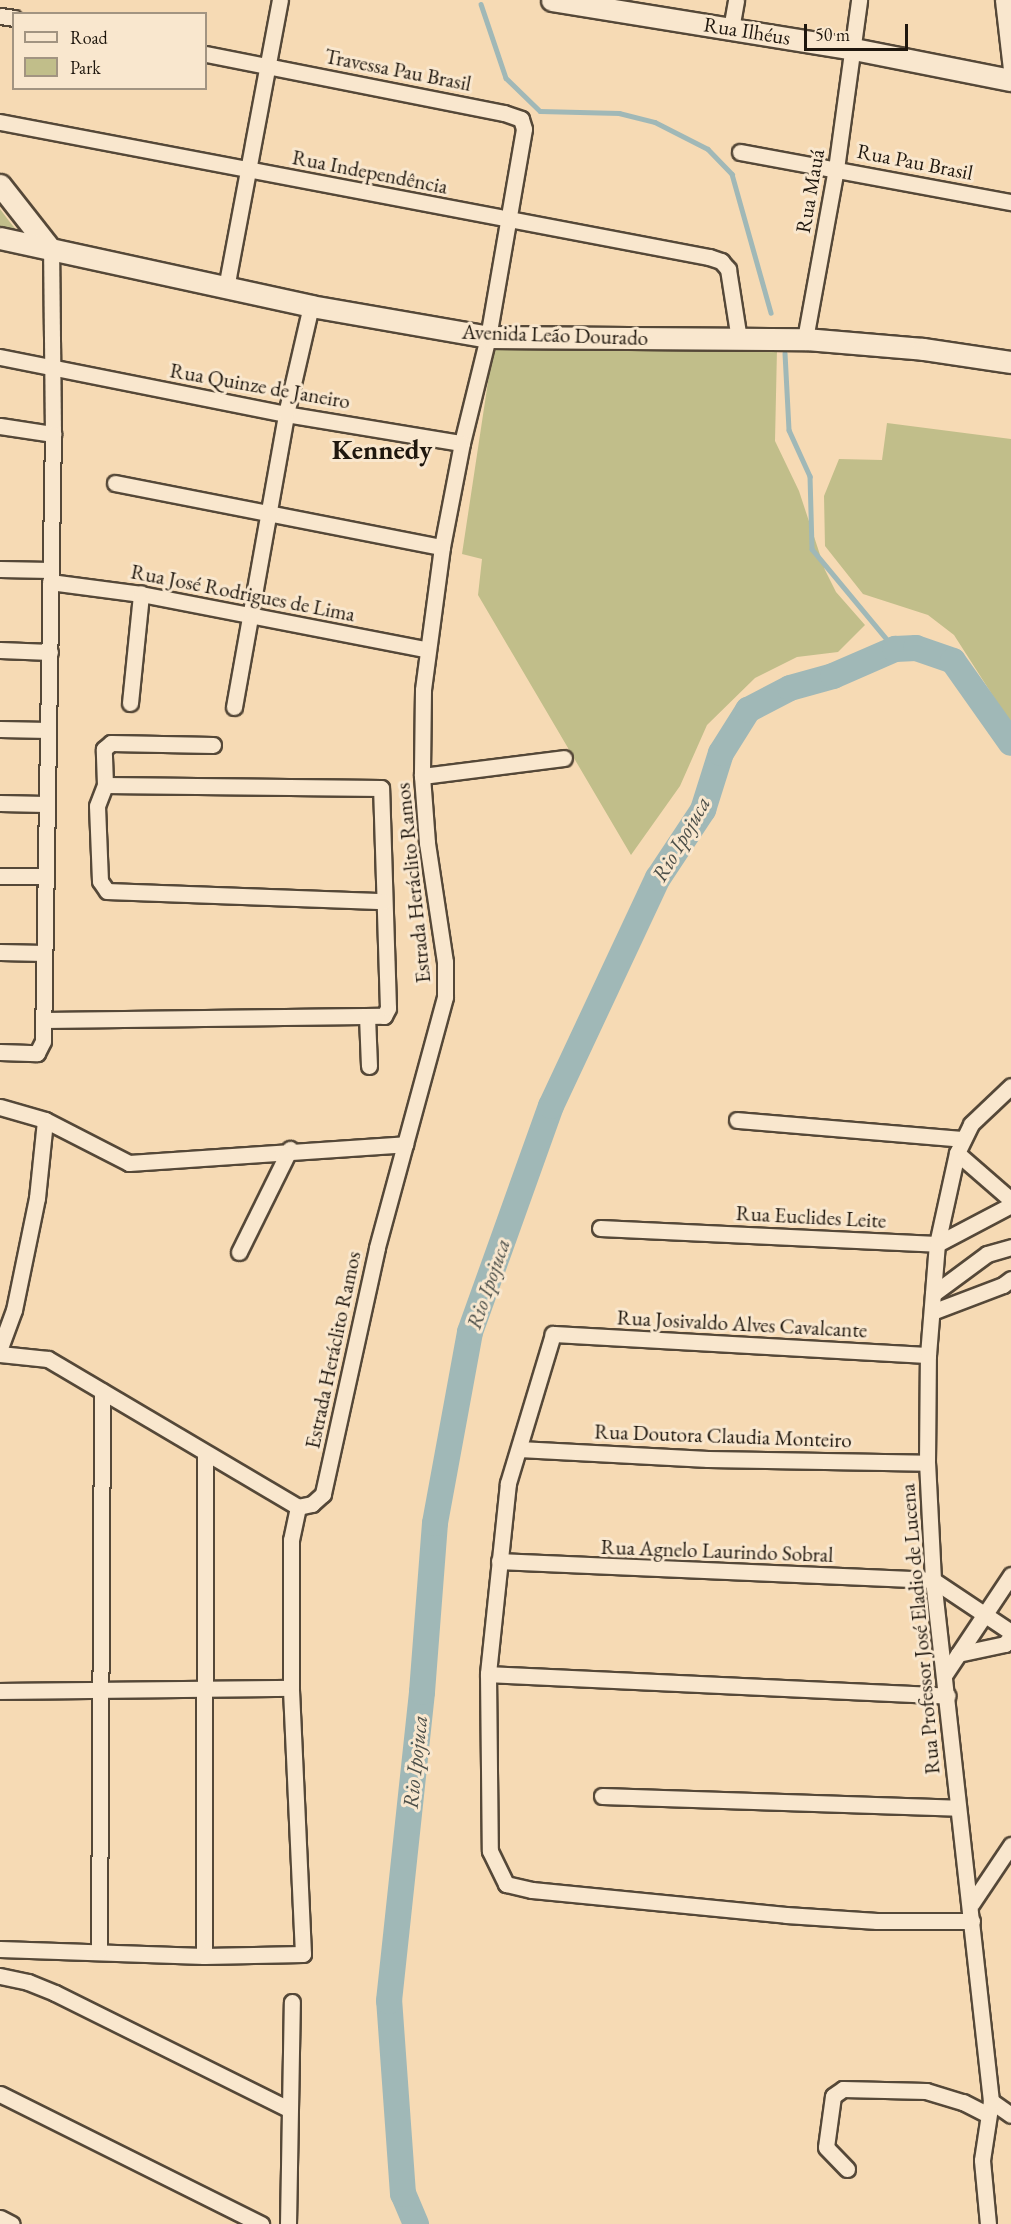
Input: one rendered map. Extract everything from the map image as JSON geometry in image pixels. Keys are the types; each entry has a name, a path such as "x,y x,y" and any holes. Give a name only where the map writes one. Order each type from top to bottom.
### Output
{"main road":[{"name":"Rua Ilhéus","path":"552,0 622,5 731,29 854,49 1011,80"},
{"path":"0,185 51,250"},
{"name":"Avenida Leão Dourado","path":"0,238 311,306 488,337 805,339 923,349 1011,362"}],"street":[{"path":"226,288 246,168 280,0"},
{"path":"731,29 736,0"},
{"name":"Rua Mauá","path":"805,339 836,169 859,0"},
{"path":"1003,0 1011,69"},
{"path":"207,54 266,65"},
{"name":"Travessa Pau Brasil","path":"266,65 504,112 520,119"},
{"name":"Estrada Heráclito Ramos","path":"298,1507 312,1504 323,1494 377,1248 446,997 446,979 427,843 422,776 428,650 442,547 462,443 488,337 506,220 524,129 520,119"},
{"name":"Rua Independência","path":"0,122 709,257 722,261 728,269 739,339"},
{"name":"Rua Pau Brasil","path":"740,152 1011,202"},
{"path":"0,1052 22,1054 42,1050 44,1020 45,804 53,434 51,250"},
{"path":"234,706 286,414 311,306"},
{"name":"Rua Quinze de Janeiro","path":"0,357 286,414 462,443"},
{"path":"0,426 53,434"},
{"path":"115,483 442,547"},
{"name":"Rua José Rodrigues de Lima","path":"0,569 50,576 428,650"},
{"path":"130,703 141,594"},
{"path":"0,650 50,652"},
{"path":"0,729 48,730"},
{"path":"213,745 111,742 104,748 105,785 97,806 100,881 107,891 384,901"},
{"path":"422,776 564,758"},
{"path":"44,1020 384,1016 388,1008 383,796 377,787 105,785"},
{"path":"0,803 45,804"},
{"path":"0,876 45,876"},
{"path":"0,952 44,952"},
{"path":"367,1016 369,1066"},
{"name":"Rua Professor José Eladio de Lucena","path":"988,2224 982,2160 990,2108 972,1903 958,1808 933,1580 927,1463 928,1355 937,1244 960,1146 986,1107 1011,1086"},
{"path":"0,1107 45,1120 129,1163 290,1149 405,1144"},
{"path":"0,1348 14,1310 38,1198 45,1120"},
{"path":"737,1120 960,1146 1011,1200"},
{"path":"240,1252 290,1149"},
{"path":"937,1244 1011,1205"},
{"name":"Rua Euclides Leite","path":"600,1227 937,1244"},
{"path":"933,1294 987,1254 1011,1247"},
{"path":"932,1312 1003,1285 1011,1279"},
{"name":"Rua Josivaldo Alves Cavalcante","path":"519,1449 553,1334 928,1355"},
{"path":"0,1354 48,1359 298,1507 291,1540 291,1688 303,1954 204,1956 0,1949"},
{"path":"99,1952 102,1391"},
{"path":"519,1449 508,1483 488,1674 490,1851 506,1884 555,1893 786,1915 877,1921 972,1921"},
{"name":"Rua Doutora Claudia Monteiro","path":"519,1449 708,1459 927,1463"},
{"path":"204,1956 205,1454"},
{"name":"Rua Agnelo Laurindo Sobral","path":"499,1561 933,1580"},
{"path":"945,1674 1011,1575"},
{"path":"933,1580 986,1612 1011,1634 1005,1644 958,1654"},
{"path":"488,1674 947,1696"},
{"path":"0,1691 101,1692 291,1688"},
{"path":"603,1796 958,1808"},
{"path":"972,1903 1011,1845"},
{"path":"0,1976 28,1982 55,1994 287,2108"},
{"path":"288,2224 287,2108 292,2002"},
{"path":"847,2169 826,2147 834,2096 843,2089 926,2091 1011,2115"},
{"path":"0,2094 261,2224"},
{"path":"0,2218 12,2224"}],"green space":[{"path":"0,209 9,221 21,236 0,230"},
{"path":"494,342 777,349 775,441 799,491 825,570 836,592 865,625 838,652 797,657 755,678 707,725 680,786 631,855 478,595 482,559 462,554"},
{"path":"887,423 1011,439 1011,724 954,635 928,615 863,594 825,546 824,496 839,459 882,460"}],"waterway":[{"path":"481,4 506,78 540,111 619,113 655,122 708,149 732,174 771,313"},
{"path":"785,353 789,430 810,476 812,549 895,649"},
{"name":"Rio Ipojuca","path":"416,2224 403,2194 389,2001 422,1692 435,1523 470,1332 551,1106 658,878 703,810 721,753 748,710 790,688 833,676 895,649 916,648 953,661 1011,743"}],"district":[{"name":"Kennedy","path":"382,450"}]}
